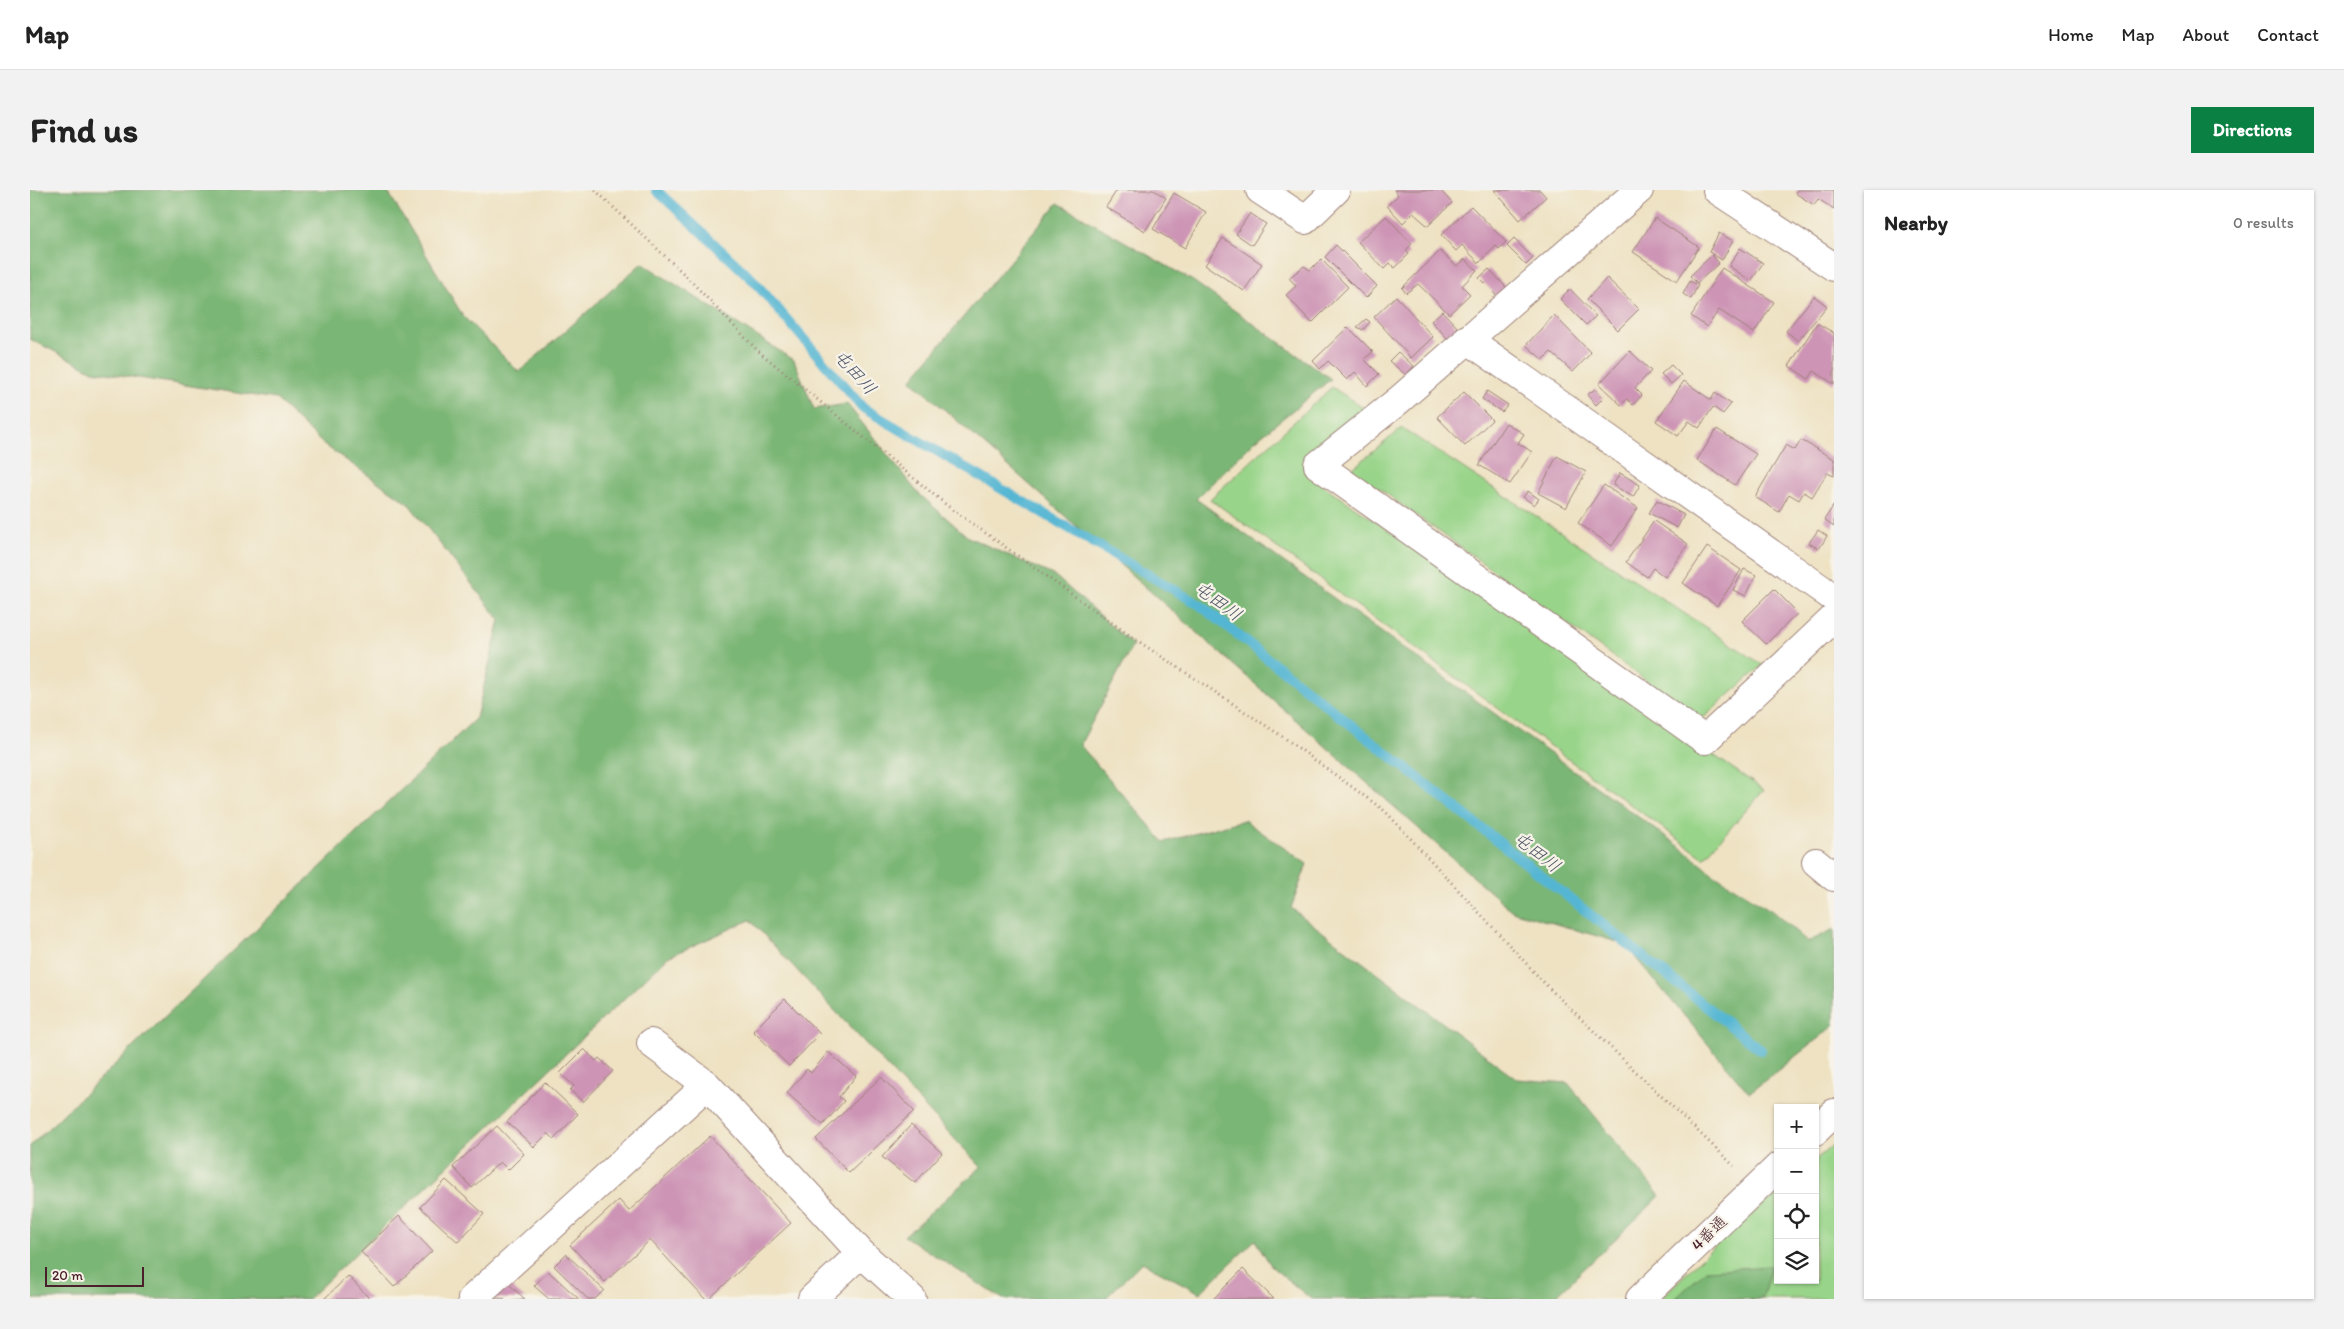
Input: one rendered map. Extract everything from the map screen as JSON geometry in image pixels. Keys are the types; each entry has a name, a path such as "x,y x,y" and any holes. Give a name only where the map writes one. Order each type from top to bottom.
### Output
{"street":[{"path":"1260,190 1305,220 1336,190"},
{"path":"1639,190 1467,338 1399,400 1318,465 1705,740 1790,662 1834,618"},
{"path":"1717,190 1834,267"},
{"path":"1467,338 1834,598"},
{"path":"651,1043 707,1084 861,1253 912,1299"},
{"path":"472,1299 707,1084"},
{"path":"1819,1127 1834,1113"},
{"name":"4番通","path":"1640,1299 1774,1170"},
{"path":"812,1299 861,1253"}],"path":[{"path":"595,190 684,274 758,351 949,507 1129,634 1286,739 1385,812 1549,988 1756,1187"}],"green space":[{"path":"30,190 384,190 390,195 463,316 519,372 642,263 794,360 814,409 847,404 918,493 968,537 1055,576 1133,645 1080,745 1164,842 1244,820 1307,864 1291,908 1517,1079 1568,1083 1660,1196 1553,1299 1311,1299 1272,1267 1255,1240 1200,1293 1142,1262 1105,1299 1003,1299 904,1236 981,1167 750,920 668,957 308,1299 30,1299 30,1146 476,718 500,620 408,503 323,444 276,399 93,371 30,339"},
{"path":"1058,203 1193,281 1331,379 1256,440 1196,499 1683,849 1712,873 1772,911 1808,942 1834,929 1834,1026 1749,1093 1624,944 1512,911 911,380"},
{"path":"1332,387 1368,411 1304,472 1764,790 1704,858 1210,499"},
{"path":"1402,428 1763,665 1701,720 1352,469"},
{"path":"1834,1144 1834,1299 1660,1299 1709,1251 1774,1195 1774,1284 1819,1284 1819,1157"},
{"path":"1771,1266 1762,1299 1675,1299 1706,1270"}],"building":[{"path":"1117,190 1154,190 1166,198 1145,231 1106,207"},
{"path":"1394,190 1440,190 1452,203 1428,226 1413,213 1403,223 1387,206 1398,195"},
{"path":"1494,190 1540,190 1546,197 1520,220"},
{"path":"1797,190 1834,190 1834,209 1818,199 1814,205 1795,193"},
{"path":"1174,193 1206,212 1185,248 1153,229"},
{"path":"1471,206 1506,242 1499,249 1496,246 1479,263 1462,245 1456,251 1441,235"},
{"path":"1250,213 1266,224 1252,245 1236,234"},
{"path":"1386,216 1412,244 1406,250 1409,254 1395,268 1390,263 1384,269 1358,242"},
{"path":"1655,218 1699,247 1677,281 1633,252"},
{"path":"1719,233 1733,241 1722,260 1709,252"},
{"path":"1223,238 1262,264 1244,291 1205,265"},
{"path":"1514,239 1533,258 1526,265 1507,246"},
{"path":"1336,245 1377,286 1366,298 1325,257"},
{"path":"1740,248 1763,263 1751,281 1729,266"},
{"path":"1440,251 1457,266 1465,259 1477,270 1462,286 1470,294 1449,314 1418,284 1406,293 1402,288"},
{"path":"1712,255 1719,263 1697,283 1690,276"},
{"path":"1321,259 1348,287 1312,323 1286,295 1296,286 1289,278 1304,266 1310,270"},
{"path":"1722,268 1774,302 1754,333 1719,310 1707,327 1691,316"},
{"path":"1489,269 1507,288 1498,297 1479,278"},
{"path":"1607,278 1639,309 1618,330 1587,299"},
{"path":"1690,281 1698,285 1691,299 1683,294"},
{"path":"1570,289 1596,316 1586,325 1560,299"},
{"path":"1396,296 1433,337 1411,358 1374,317"},
{"path":"1814,296 1827,306 1798,341 1786,331"},
{"path":"1442,311 1459,329 1448,339 1431,321"},
{"path":"1554,315 1591,353 1573,372 1551,352 1543,360 1526,345"},
{"path":"1366,319 1370,322 1363,330 1357,327"},
{"path":"1817,323 1834,333 1834,384 1814,371 1809,379 1789,366"},
{"path":"1348,327 1373,352 1364,359 1379,374 1367,386 1355,372 1347,380 1328,361 1320,369 1313,361"},
{"path":"1630,351 1651,371 1635,388 1642,395 1633,405 1627,399 1621,405 1599,384"},
{"path":"1398,352 1414,366 1406,375 1389,361"},
{"path":"1671,365 1681,375 1671,384 1661,374"},
{"path":"1684,381 1711,400 1715,393 1731,404 1723,414 1713,407 1699,428 1689,421 1678,436 1656,421"},
{"path":"1595,389 1603,398 1596,405 1587,395"},
{"path":"1487,391 1508,405 1502,412 1482,399"},
{"path":"1464,392 1492,420 1465,446 1437,417"},
{"path":"1506,423 1524,434 1518,443 1532,452 1510,484 1479,465"},
{"path":"1717,429 1756,454 1735,485 1697,460"},
{"path":"1801,440 1834,459 1834,476 1827,473 1812,497 1804,492 1799,500 1789,494 1779,512 1755,497 1786,445 1795,450"},
{"path":"1557,456 1586,472 1566,508 1538,493"},
{"path":"1620,473 1640,485 1633,497 1613,485"},
{"path":"1604,485 1638,508 1612,546 1578,523"},
{"path":"1528,491 1539,499 1534,505 1523,497"},
{"path":"1657,500 1684,515 1677,528 1649,513"},
{"path":"1834,505 1834,527 1824,520"},
{"path":"1654,521 1688,544 1665,577 1653,568 1647,577 1626,562"},
{"path":"1818,530 1827,536 1819,549 1809,543"},
{"path":"1707,547 1741,570 1717,606 1683,583"},
{"path":"1744,569 1756,575 1746,596 1733,590"},
{"path":"1774,589 1798,613 1766,644 1742,621"},
{"path":"785,999 820,1034 789,1066 753,1031"},
{"path":"584,1049 596,1061 599,1058 613,1071 583,1102 570,1090 574,1086 560,1073"},
{"path":"828,1052 856,1076 839,1097 844,1101 823,1125 787,1093 807,1069 811,1073"},
{"path":"881,1077 914,1111 849,1173 816,1139"},
{"path":"545,1082 578,1114 554,1139 548,1133 534,1147 507,1122"},
{"path":"911,1125 942,1153 915,1183 882,1157"},
{"path":"497,1126 524,1154 508,1170 500,1162 472,1188 453,1167"},
{"path":"710,1136 791,1223 709,1299 705,1299 650,1240 605,1282 570,1245 619,1200 629,1211"},
{"path":"446,1180 484,1214 458,1242 420,1207"},
{"path":"399,1216 432,1251 394,1287 361,1252"},
{"path":"566,1254 604,1290 595,1299 588,1299 554,1266"},
{"path":"1243,1269 1274,1299 1213,1299"},
{"path":"548,1271 579,1299 549,1299 534,1286"},
{"path":"348,1276 370,1299 324,1299"},
{"path":"508,1283 516,1291 525,1299 492,1298"}],"waterway":[{"name":"屯田川","path":"656,190 752,279 863,408 1200,605 1761,1050"}]}
